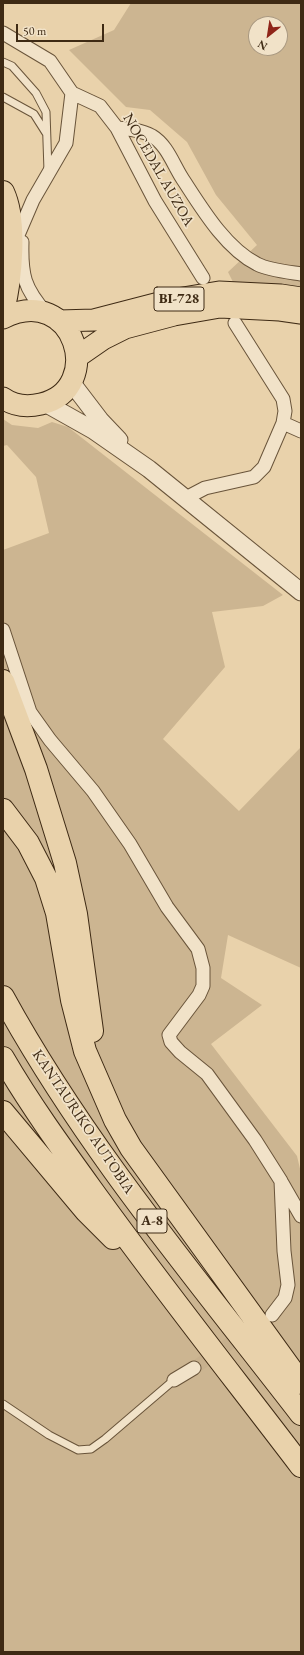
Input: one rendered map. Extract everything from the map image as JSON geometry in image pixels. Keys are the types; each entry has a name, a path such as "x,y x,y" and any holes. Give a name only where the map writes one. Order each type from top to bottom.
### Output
{"highway":[{"path":"3,192 9,210 11,253 7,294 3,311"},
{"path":"3,681 36,769 65,863 76,914 92,1033 106,1099"},
{"path":"3,810 28,843 46,878 57,913 72,1000 85,1051 115,1120 131,1148 301,1383"},
{"name":"KANTAURIKO AUTOBIA","path":"3,997 48,1073 103,1155 301,1414"},
{"name":"KANTAURIKO AUTOBIA","path":"3,1058 21,1089 47,1127 176,1304 301,1466"},
{"path":"3,1112 86,1210 176,1304"}],"main road":[{"name":"BI-728","path":"3,318 15,312 30,310 53,317 94,320 171,300 219,292 281,295 301,298"},
{"name":"BI-728","path":"77,357 102,339 125,328 174,315 220,307 280,310 301,313"},
{"path":"4,401 25,406 45,403 64,391 71,382 76,370 77,357 75,344 69,331 53,317"}],"street":[{"path":"3,33 50,61 72,93 66,143 33,200 11,253"},
{"name":"NOCEDAL AUZOA","path":"72,93 100,106 117,128 155,201 203,278"},
{"path":"117,128 134,129 153,137 168,152 181,177 219,233 242,255 258,265 301,274"},
{"path":"22,224 21,257 24,279 34,299 53,317"},
{"path":"186,498 205,488 254,477 264,468 283,423 285,411 283,399 235,323"},
{"path":"71,382 100,420 149,469"},
{"path":"45,403 93,430 149,469 301,592"},
{"path":"283,423 301,431"},
{"path":"3,630 30,712 50,740 93,791 130,844 167,907 198,949 203,968 203,986 199,995 169,1035 171,1042 189,1060 207,1074 255,1140 301,1216"},
{"path":"272,1315 285,1298 288,1285 284,1251 281,1181"},
{"path":"174,1380 194,1368"}],"lane":[{"path":"3,62 12,66 36,93 46,112 48,174"},
{"path":"3,97 34,114 43,127 48,138"},
{"path":"3,1404 49,1434 78,1450 90,1449 105,1439 174,1380"}],"shaded area":[{"path":"131,3 301,3 301,325 251,318 228,272 257,245 216,195 187,142 150,110 126,107 69,50 114,30"},
{"path":"3,419 12,425 38,428 52,422 68,427 283,595 263,606 212,612 225,667 163,739 239,811 301,747 301,968 228,935 221,978 262,1005 211,1044 297,1156 301,1173 301,1652 3,1652 3,550 49,533 36,477 7,445 3,446"}],"tunnel":[{"path":"194,1368 245,1333"}]}
